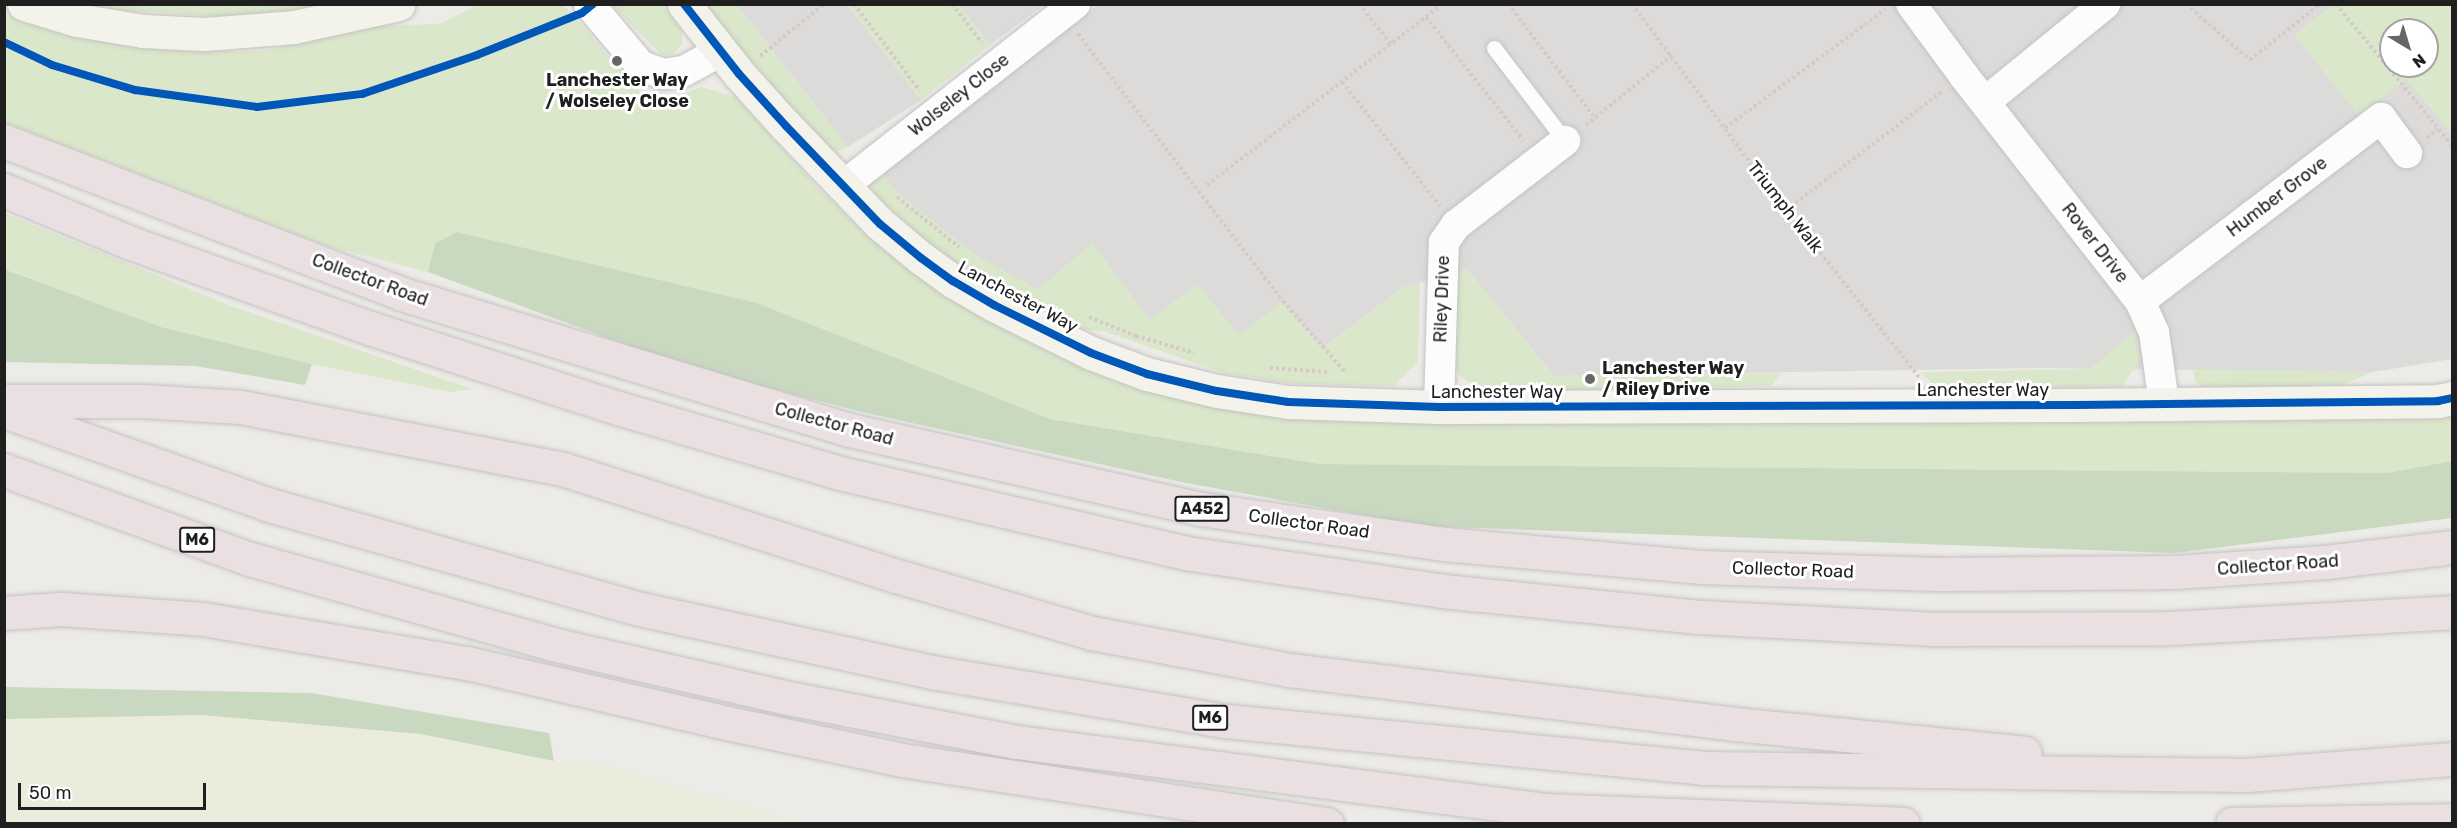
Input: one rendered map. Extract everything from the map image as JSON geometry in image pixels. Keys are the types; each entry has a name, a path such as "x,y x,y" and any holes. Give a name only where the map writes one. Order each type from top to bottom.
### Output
{"highway":[{"name":"Collector Road","path":"4,141 402,294 850,430 1201,509 1444,544 1700,567 1998,574 2175,572 2326,562 2452,547"},
{"path":"4,190 131,243 370,328 618,408 844,474 1186,553 1443,591 1699,617 1932,629 2170,628 2452,612"},
{"path":"4,401 142,400 241,407 563,469 897,576 1092,633 1290,670 1736,724 2247,775"},
{"name":"M6","path":"4,411 266,504 640,609 932,672 1226,721 1702,768 2247,775 2452,759"},
{"name":"M6","path":"4,470 250,560 552,644 783,698 1017,742 1545,810 1903,824"},
{"path":"4,613 61,609 203,619 467,663 713,720 902,760 1327,824"},
{"path":"2232,824 2452,820"}],"street":[{"path":"24,4 88,22 143,31 204,34 294,27 399,4"},
{"path":"589,4 641,66 657,72 664,74 684,71 749,58"},
{"name":"Lanchester Way","path":"684,4 749,58 843,186 880,224 953,281 1044,331 1091,353 1135,369 1217,391 1288,402 1439,407 2438,401 2452,398"},
{"name":"Rover Drive","path":"1911,4 1964,76 2140,301 2154,332 2164,403"},
{"path":"1985,102 2105,4"},
{"name":"Wolseley Close","path":"843,186 1069,9"},
{"name":"Humber Grove","path":"2140,301 2381,118 2407,153"},
{"name":"Riley Drive","path":"1439,407 1444,242 1456,225 1565,141"},
{"path":"2326,562 2452,540"}],"lane":[{"path":"1494,48 1565,141"}],"path":[{"path":"749,58 824,4"},
{"path":"854,4 937,112"},
{"path":"952,4 999,64"},
{"path":"1359,4 1391,44"},
{"path":"1207,184 1443,4"},
{"path":"1508,4 1595,118"},
{"path":"1725,128 1892,4"},
{"path":"2186,4 2250,60 2320,4"},
{"path":"2336,4 2452,145"},
{"path":"1069,9 1284,301 1344,373"},
{"path":"1426,17 1540,162"},
{"path":"1565,141 1672,55"},
{"path":"1786,210 1964,76"},
{"path":"1342,81 1456,225"},
{"path":"893,194 961,248"},
{"path":"1082,314 1136,336 1201,355"},
{"path":"1267,367 1356,374"}],"shaded area":[{"path":"737,5 847,5 921,100 848,147"},
{"path":"959,5 1044,5 990,45"},
{"path":"1098,5 2452,5 2452,359 2373,372 2037,368 1554,376 1467,269 1402,288 1322,349 1150,320 1092,244 1038,290 975,255 895,191 880,171"}],"green space":[{"path":"80,5 330,5 236,17 125,11"},
{"path":"477,5 564,5 639,91 662,97 676,97 701,87 736,97 819,189 867,235 927,281 1222,403 2452,410 2452,461 2387,473 1319,464 1050,419 757,303 457,232 435,243 428,272 324,245 5,123 4,14 116,43 183,51 264,51 373,26 439,24"},
{"path":"612,5 662,5 682,30 682,45 673,54 662,55"},
{"path":"705,5 737,5 848,147 829,155"},
{"path":"847,5 959,5 990,45 921,100"},
{"path":"2333,5 2452,5 2452,134 2406,79 2359,116 2294,35"},
{"path":"880,171 896,191 975,255 1038,290 1092,243 1150,320 1197,284 1239,335 1283,301 1323,349 1402,288 1420,283 1418,362 1393,386 1295,384 1227,374 1103,331 1075,329 944,258 877,197 869,182"},
{"path":"4,213 229,305 472,389 450,392 312,364 161,327 5,269"},
{"path":"457,232 757,303 1050,419 1319,464 2387,473 2452,461 2452,518 2174,553 1423,526 1186,483 862,412 687,367 428,272 435,243"},
{"path":"4,269 161,327 312,364 305,385 196,366 5,362"},
{"path":"1467,269 1554,376 1781,373 1771,386 1558,391 1476,388 1458,374 1455,362 1452,274"},
{"path":"2135,331 2141,357 2123,386 1937,391 1922,372 2090,369"},
{"path":"2193,369 2373,372 2331,389 2202,388 2195,381"},
{"path":"5,687 311,693 549,733 554,761 421,734 201,715 5,719"},
{"path":"201,715 421,734 554,761 604,766 802,823 5,823 4,719"}],"cycle path":[{"path":"4,42 52,65 135,90 257,107 362,94 477,55 582,13 593,4"},
{"path":"684,4 739,74 786,126 880,224 921,258 953,281 994,305 1091,353 1147,374 1217,391 1288,402 1439,407 2076,405 2438,401 2452,398"}],"place":[{"name":"Lanchester Way / Wolseley Close","path":"617,61"},
{"name":"Lanchester Way / Riley Drive","path":"1590,379"}]}
